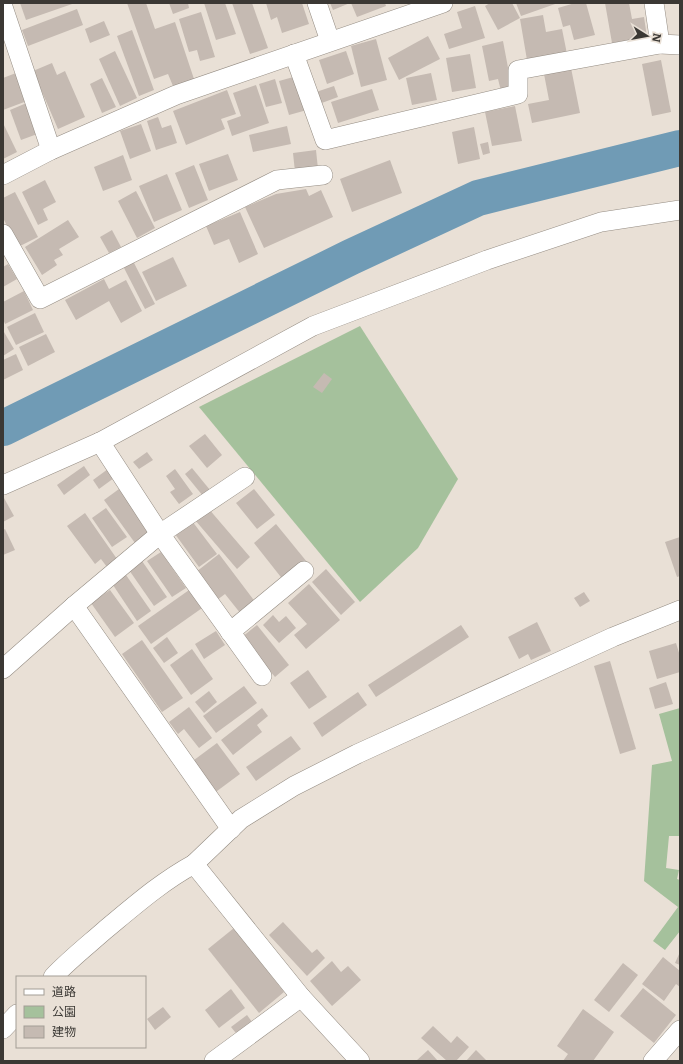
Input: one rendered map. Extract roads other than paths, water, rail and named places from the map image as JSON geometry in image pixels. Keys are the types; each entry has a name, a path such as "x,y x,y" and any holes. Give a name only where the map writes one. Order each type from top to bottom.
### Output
{"street":[{"path":"316,3 330,41"},
{"path":"3,175 51,150 176,95 443,3"},
{"path":"654,3 660,44"},
{"path":"3,7 51,150"},
{"path":"294,54 325,140 518,94 518,70 660,44 680,45"},
{"path":"3,234 40,299 277,180 323,175"},
{"path":"3,485 100,442 313,326 487,260 601,222 680,210"},
{"path":"100,442 160,534 262,676"},
{"path":"3,669 74,606 160,534 245,477"},
{"path":"230,632 304,571"},
{"path":"74,606 231,829"},
{"path":"54,976 142,898 177,873 194,864 241,819 294,786 357,754 612,637 680,610"},
{"path":"194,864 301,997 360,1061"},
{"path":"214,1061 301,997"},
{"path":"3,1028 16,1015"},
{"path":"653,1061 680,1030"}],"waterway":[{"path":"3,428 351,257 478,198 680,148"}]}
